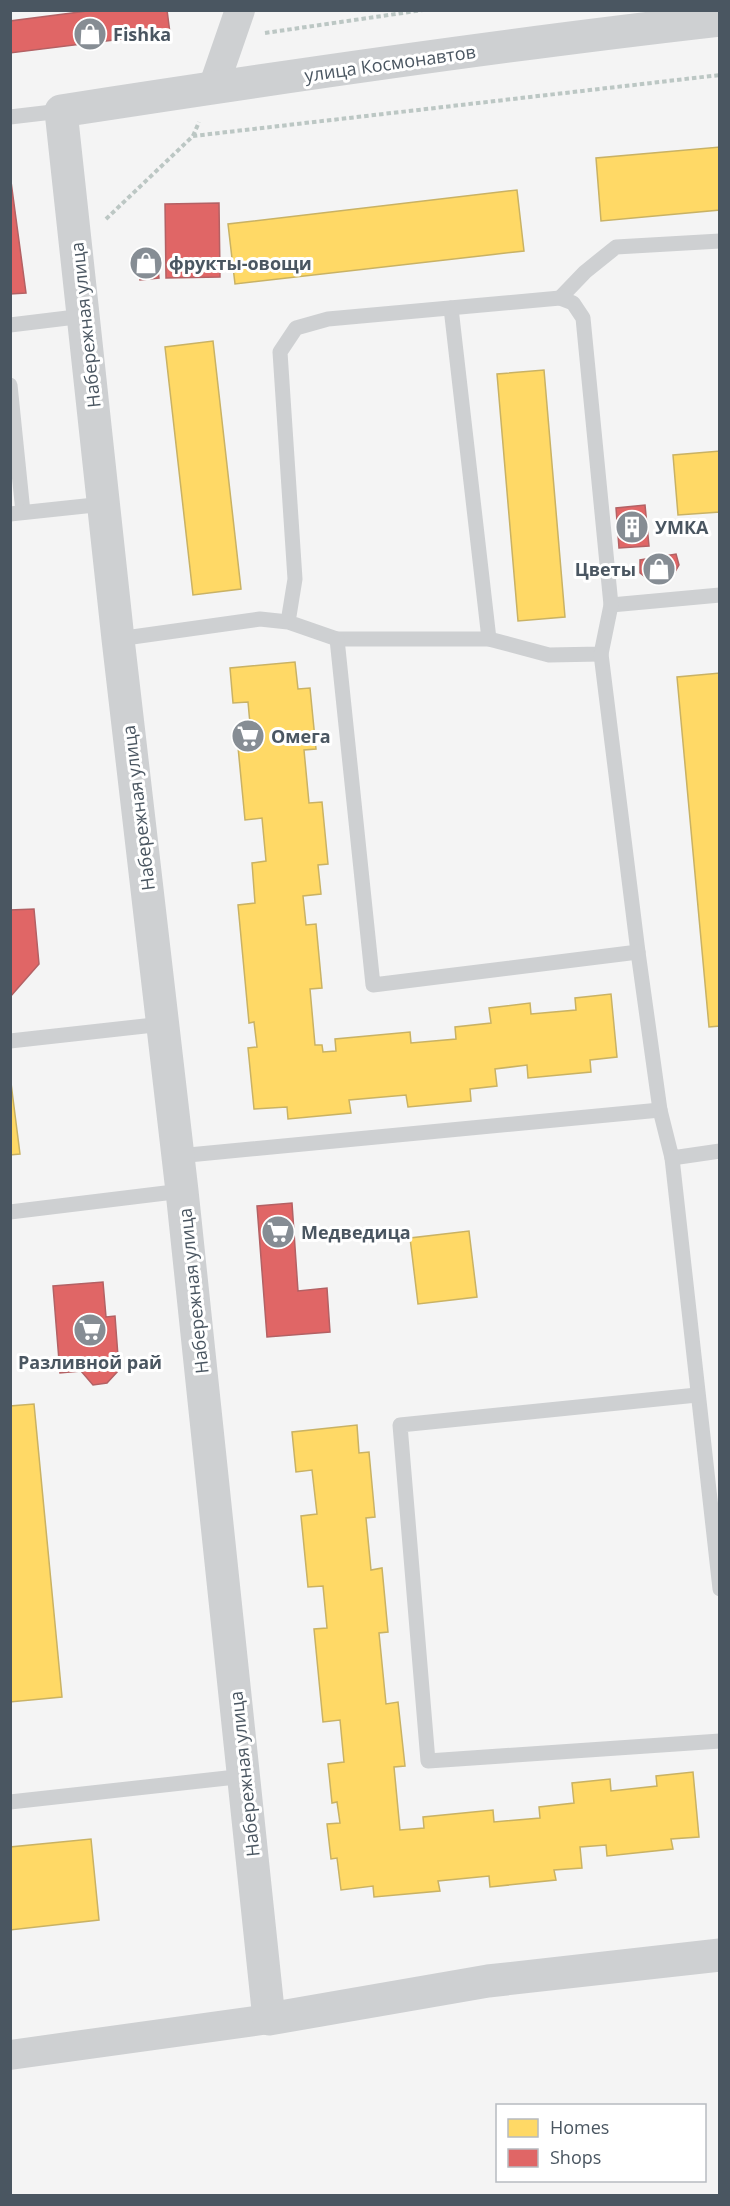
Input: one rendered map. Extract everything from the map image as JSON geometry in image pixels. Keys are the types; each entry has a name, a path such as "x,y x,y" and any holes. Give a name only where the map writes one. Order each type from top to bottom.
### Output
{"street":[{"path":"213,88 240,19"},
{"name":"улица Космонавтов","path":"61,111 640,20 720,20"},
{"name":"Набережная улица","path":"61,111 118,639 164,1024 269,2019"},
{"path":"10,2055 269,2019 488,1982 720,1955"}],"lane":[{"path":"10,117 61,111"},
{"path":"560,298 585,272 616,247 720,241"},
{"path":"288,622 295,579 280,352 296,328 328,319 560,298 573,303 583,318 611,605 601,654 660,1110 672,1158 720,1589"},
{"path":"451,308 489,639"},
{"path":"10,325 84,316"},
{"path":"10,385 17,513 104,504"},
{"path":"611,605 720,595"},
{"path":"118,639 260,619 288,622 338,639 489,639 549,655 601,654"},
{"path":"338,639 373,985 638,952"},
{"path":"10,1041 164,1024"},
{"path":"178,1156 660,1110"},
{"path":"672,1158 720,1151"},
{"path":"10,1212 182,1191"},
{"path":"697,1395 400,1425 428,1761 720,1741"},
{"path":"10,1802 245,1776"}],"path":[{"path":"240,19 423,10"},
{"path":"77,248 193,136 720,75"}],"building: Homes":[{"path":"720,147 720,210 601,221 596,158"},
{"path":"517,190 524,251 235,284 228,224"},
{"path":"213,341 241,589 193,595 165,347"},
{"path":"544,370 565,617 518,621 497,374"},
{"path":"720,451 720,512 678,515 673,455"},
{"path":"295,662 298,689 310,688 316,749 304,750 309,803 322,802 328,864 318,865 321,894 303,896 306,925 316,924 322,988 310,989 315,1045 322,1045 323,1052 336,1051 335,1039 410,1032 411,1043 456,1039 455,1027 491,1023 489,1008 530,1003 531,1014 576,1010 575,998 611,994 617,1057 590,1060 591,1072 528,1078 527,1065 495,1069 497,1086 470,1089 471,1101 408,1107 406,1095 349,1100 351,1113 288,1119 287,1107 254,1109 248,1048 257,1047 254,1022 249,1023 238,905 255,903 252,863 266,861 262,818 245,820 238,747 252,746 248,702 233,703 230,668"},
{"path":"720,673 720,1026 709,1027 677,677"},
{"path":"10,1075 20,1154 10,1155"},
{"path":"469,1231 477,1297 418,1304 410,1238"},
{"path":"34,1404 62,1697 10,1702 10,1406"},
{"path":"357,1425 359,1453 369,1452 375,1517 366,1518 371,1570 382,1568 388,1632 379,1633 386,1704 398,1702 405,1766 394,1767 400,1830 424,1828 423,1817 493,1810 494,1822 540,1818 539,1807 574,1803 572,1783 610,1779 611,1791 657,1786 656,1776 693,1772 699,1837 671,1839 673,1849 607,1856 606,1845 580,1847 582,1868 554,1870 556,1880 490,1887 489,1876 438,1881 440,1891 374,1897 373,1886 341,1890 337,1858 331,1859 327,1824 340,1823 337,1802 332,1803 328,1764 344,1762 340,1720 323,1722 314,1629 327,1628 323,1586 308,1587 301,1516 317,1514 312,1470 296,1472 292,1432"},
{"path":"91,1839 99,1920 10,1930 10,1847"}],"building: Shops":[{"path":"95,10 167,10 170,33 10,53 10,21"},
{"path":"10,174 26,293 10,294"},
{"path":"219,203 220,277 166,278 165,204"},
{"path":"156,251 159,278 140,280 138,253"},
{"name":"УМКА","path":"645,505 649,546 619,548 616,508"},
{"name":"Цветы","path":"676,554 679,565 672,577 649,580 640,573 640,560"},
{"path":"34,909 39,964 10,997 10,910"},
{"path":"292,1203 298,1291 327,1288 330,1332 267,1337 257,1206"},
{"path":"103,1282 106,1317 115,1316 119,1370 107,1383 93,1385 81,1371 60,1373 53,1286"}],"place":[{"name":"Fishka","path":"90,34"},
{"name":"фрукты-овощи","path":"146,263"},
{"name":"УМКА","path":"632,527"},
{"name":"Цветы","path":"659,569"},
{"name":"Омега","path":"248,736"},
{"name":"Медведица","path":"278,1232"},
{"name":"Разливной рай","path":"90,1330"}]}
